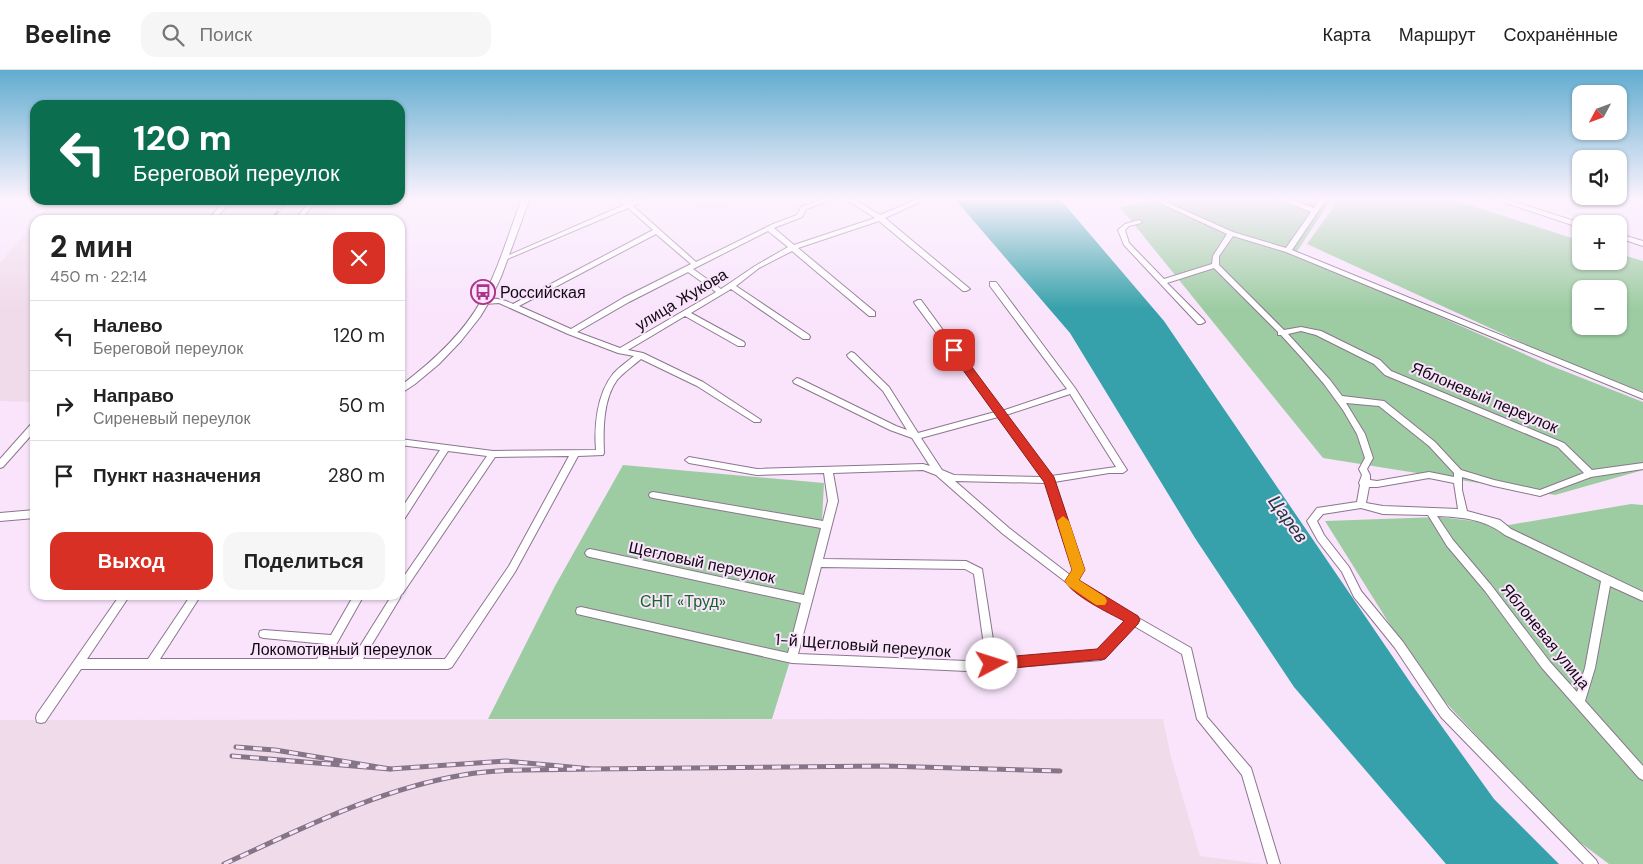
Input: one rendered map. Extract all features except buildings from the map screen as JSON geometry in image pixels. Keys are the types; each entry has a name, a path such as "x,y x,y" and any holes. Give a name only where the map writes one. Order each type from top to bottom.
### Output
{"street":[{"path":"405,387 434,364 467,328 484,302 512,235"},
{"path":"503,259 558,235"},
{"path":"514,306 648,235"},
{"path":"660,235 721,292"},
{"path":"571,332 626,300 755,235"},
{"path":"779,235 872,314"},
{"name":"улица Жукова","path":"621,351 731,286 757,267 792,248 830,235"},
{"path":"900,235 966,290"},
{"path":"1123,235 1126,244 1201,322"},
{"path":"1215,265 1216,256 1230,235"},
{"path":"1238,235 1288,251 1643,396"},
{"path":"1288,251 1299,235"},
{"path":"1627,239 1643,244"},
{"path":"1163,282 1215,265"},
{"path":"1215,265 1281,333 1333,389 1339,398 1367,446 1369,458 1363,469 1366,475 1361,505"},
{"path":"689,460 757,472 923,467 954,478 1050,480 1123,470 1072,390 993,284"},
{"path":"731,286 806,337"},
{"path":"484,302 500,301 571,332 621,351 640,355 700,384 757,420"},
{"path":"918,302 1050,480 1078,570 1072,581"},
{"path":"685,313 741,344"},
{"name":"Яблоневый переулок","path":"1281,333 1301,329 1318,333 1377,362 1388,373 1562,445 1590,474"},
{"path":"405,443 493,454 600,453 599,436 606,400 615,378 640,355"},
{"path":"851,355 886,389 939,473 1006,531 1090,595 1187,651 1202,719 1247,772 1274,864"},
{"path":"797,381 893,428 917,436 1002,414 1072,390"},
{"path":"1339,398 1381,403 1432,444 1458,477 1463,513"},
{"path":"0,465 30,431"},
{"path":"405,510 445,449"},
{"path":"405,582 493,454"},
{"name":"Локомотивный переулок","path":"79,664 448,664 512,570 575,454"},
{"path":"1364,483 1377,484 1429,475 1458,477 1540,493 1590,474 1643,466"},
{"path":"792,658 819,563 833,501 828,471"},
{"path":"654,495 827,525"},
{"path":"1592,864 1445,712 1399,645 1357,594 1346,570 1321,538 1312,521 1320,512 1361,505 1383,510 1463,513 1497,523 1508,532 1643,596"},
{"name":"Яблоневая улица","path":"1431,512 1450,544 1488,588 1546,665 1643,774"},
{"path":"0,517 30,514"},
{"name":"Щегловый переулок","path":"590,553 807,600"},
{"path":"819,563 966,565 979,572 992,664"},
{"path":"1578,701 1590,668 1606,580"},
{"path":"41,718 122,600"},
{"path":"151,664 193,600"},
{"path":"320,664 356,600"},
{"path":"356,664 394,600"},
{"name":"1-й Щегловый переулок","path":"581,611 792,658 967,666 1101,655 1133,620"},
{"path":"264,634 334,640"}],"shaded area":[{"path":"24,235 30,235 30,402 0,401 0,263"},
{"path":"1163,719 1171,757 1200,856 1262,864 0,864 0,720"}],"green space":[{"path":"1143,235 1308,235 1296,253 1549,365 1643,402 1643,470 1555,495 1323,458"},
{"path":"1313,235 1563,235 1572,238 1572,270 1627,270 1627,256 1643,261 1643,392 1553,357 1307,244"},
{"name":"СНТ «Труд»","path":"623,465 824,483 822,521 824,527 790,661 772,719 488,719 555,586"},
{"path":"1631,504 1643,505 1643,864 1609,864 1566,832 1424,679 1325,521 1439,517 1509,525"}],"water":[{"name":"Царев","path":"986,235 1091,235 1164,321 1412,685 1494,799 1559,864 1446,864 1294,687 1195,538 1070,333"}],"railway":[{"path":"236,747 275,750 390,769"},
{"path":"232,756 390,769"},
{"path":"390,769 506,761 592,769"},
{"path":"592,769 884,766 1060,771"},
{"path":"224,864 311,824 371,800 432,781 495,771 592,769"}],"slow traffic":[{"path":"1063,521 1078,570 1072,581 1101,601"}],"place":[{"name":"Российская","path":"483,292"}],"route":[{"path":"954,350 1050,480 1078,570 1072,581 1090,595 1133,620 1101,655 992,664"}]}
